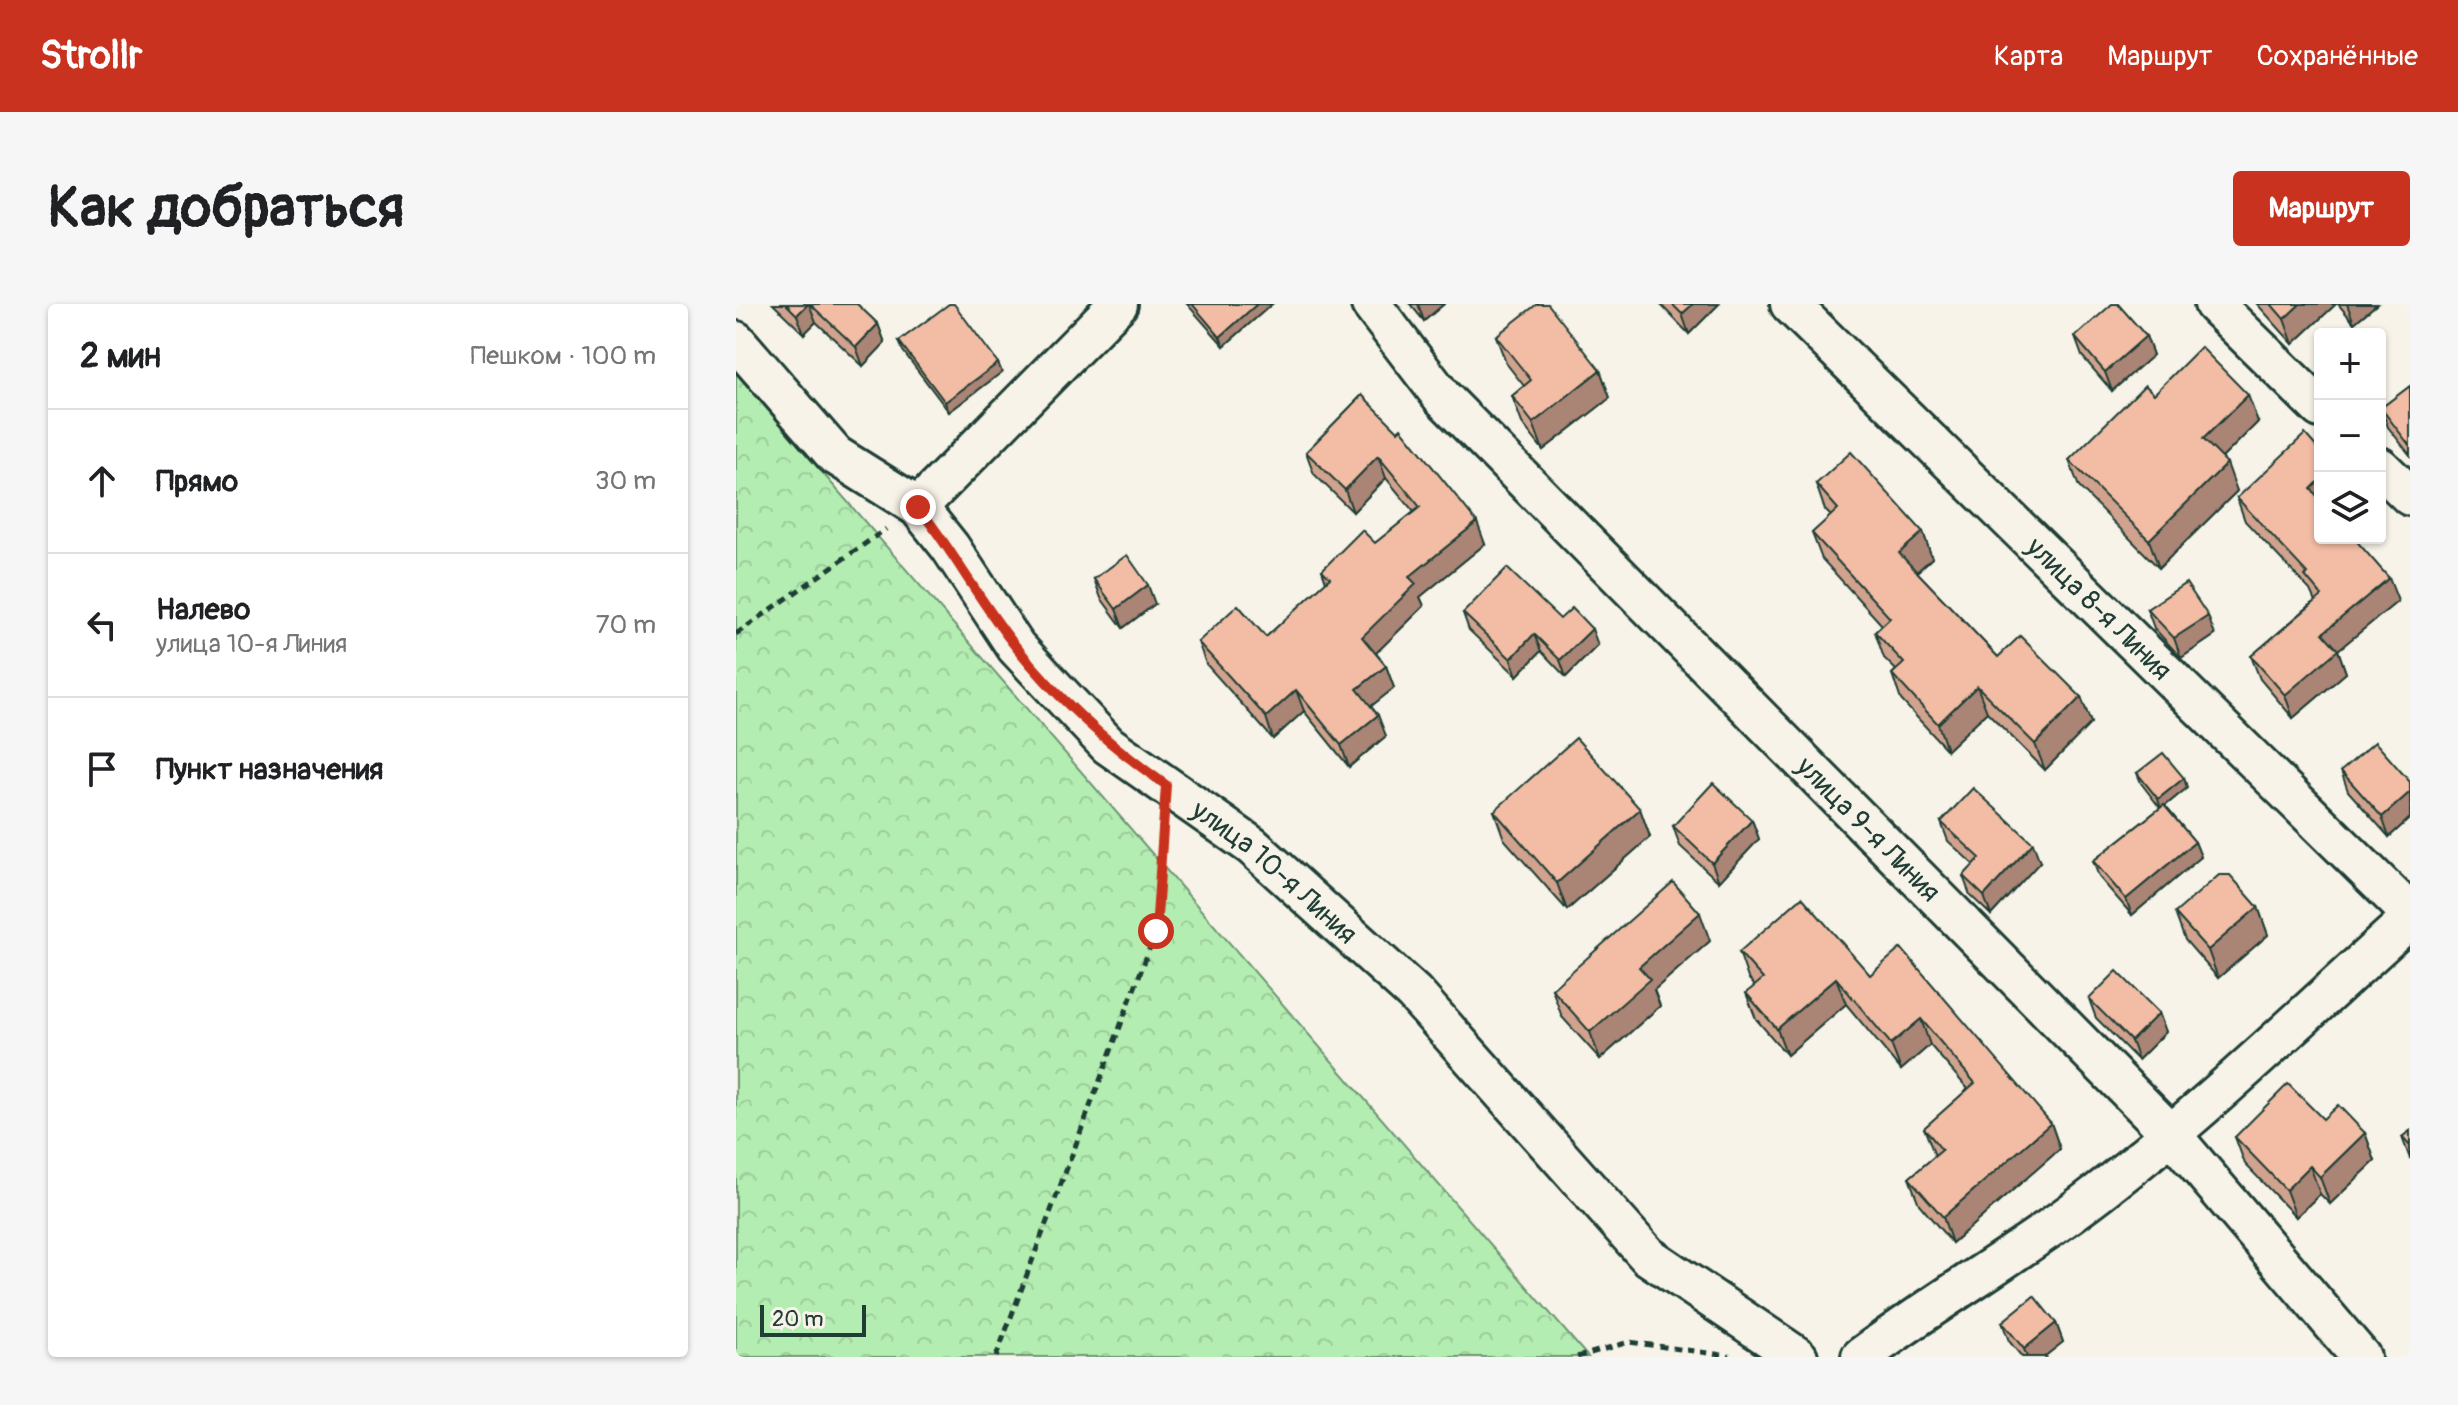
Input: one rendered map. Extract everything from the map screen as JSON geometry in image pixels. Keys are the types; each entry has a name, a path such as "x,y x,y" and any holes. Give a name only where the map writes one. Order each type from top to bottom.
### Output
{"street":[{"path":"918,507 1118,304"},
{"name":"улица 9-я Линия","path":"1371,304 1442,397 2170,1133 2361,1357"},
{"name":"улица 8-я Линия","path":"1790,304 2410,916"},
{"path":"2214,304 2314,402"},
{"name":"улица 10-я Линия","path":"736,341 835,455 918,507 950,547 1016,647 1108,745 1252,846 1414,993 1648,1256 1798,1357"},
{"path":"2385,472 2410,496"},
{"path":"1861,1357 1916,1315 2085,1203 2170,1133 2410,916"}],"path":[{"path":"736,634 918,507"},
{"path":"996,1357 1156,931 1166,785"},
{"path":"1577,1357 1629,1342 1739,1357"}],"green space":[{"path":"736,373 1588,1357 736,1357"}],"building":[{"path":"786,304 808,304 797,315"},
{"path":"810,304 857,304 878,324 856,347"},
{"path":"949,304 954,304 998,363 945,402 899,341"},
{"path":"1192,304 1257,304 1220,337"},
{"path":"1537,304 1548,304 1600,370 1533,423 1512,396 1531,380 1496,336"},
{"path":"1672,304 1693,304 1682,314"},
{"path":"2112,304 2118,304 2146,336 2105,372 2075,337"},
{"path":"2271,304 2300,304 2284,319"},
{"path":"2201,347 2248,395 2203,439 2227,463 2149,540 2069,460 2145,385 2154,394"},
{"path":"2410,386 2410,446 2386,415 2386,404"},
{"path":"1362,395 1398,431 1401,428 1477,522 1409,577 1416,584 1362,637 1386,666 1357,689 1378,715 1341,745 1296,690 1266,717 1198,642 1238,605 1266,637 1330,578 1322,570 1362,530 1375,543 1420,507 1378,456 1345,490 1306,452"},
{"path":"2305,434 2314,444 2314,486 2311,489 2314,492 2314,544 2359,544 2389,578 2323,633 2338,650 2285,695 2251,656 2322,596 2305,576 2308,574 2237,498"},
{"path":"1851,452 1923,532 1899,553 1998,657 2020,636 2081,697 2035,744 1977,686 1938,724 1892,674 1904,663 1875,632 1890,618 1812,533 1838,509 1816,484"},
{"path":"1127,555 1148,585 1116,609 1094,579"},
{"path":"1507,568 1560,619 1572,608 1592,629 1560,660 1534,634 1511,659 1463,613"},
{"path":"2186,583 2208,616 2174,638 2147,609"},
{"path":"1576,738 1640,809 1557,883 1494,811"},
{"path":"2375,742 2410,782 2410,792 2382,817 2341,771"},
{"path":"2163,753 2184,778 2158,799 2137,773"},
{"path":"1713,783 1752,820 1712,863 1673,826"},
{"path":"1973,788 2033,843 1984,896 1963,876 1980,858 1941,822"},
{"path":"2164,805 2195,842 2126,899 2093,861"},
{"path":"2219,875 2230,875 2258,907 2208,950 2175,913"},
{"path":"1673,882 1700,913 1639,967 1650,979 1590,1032 1552,989"},
{"path":"1802,897 1870,975 1901,948 2051,1123 1943,1217 1909,1178 1942,1150 1924,1128 1975,1083 1921,1019 1891,1044 1836,978 1777,1029 1746,993 1763,979 1739,952"},
{"path":"2117,971 2159,1013 2131,1041 2089,999"},
{"path":"2288,1084 2323,1119 2338,1105 2365,1133 2320,1177 2310,1166 2286,1190 2235,1137"},
{"path":"2410,1131 2410,1146 2402,1137"},
{"path":"2034,1296 2056,1323 2024,1349 2002,1322"}],"route":[{"path":"918,507 950,547 1016,647 1108,745 1166,785 1156,931"}]}
